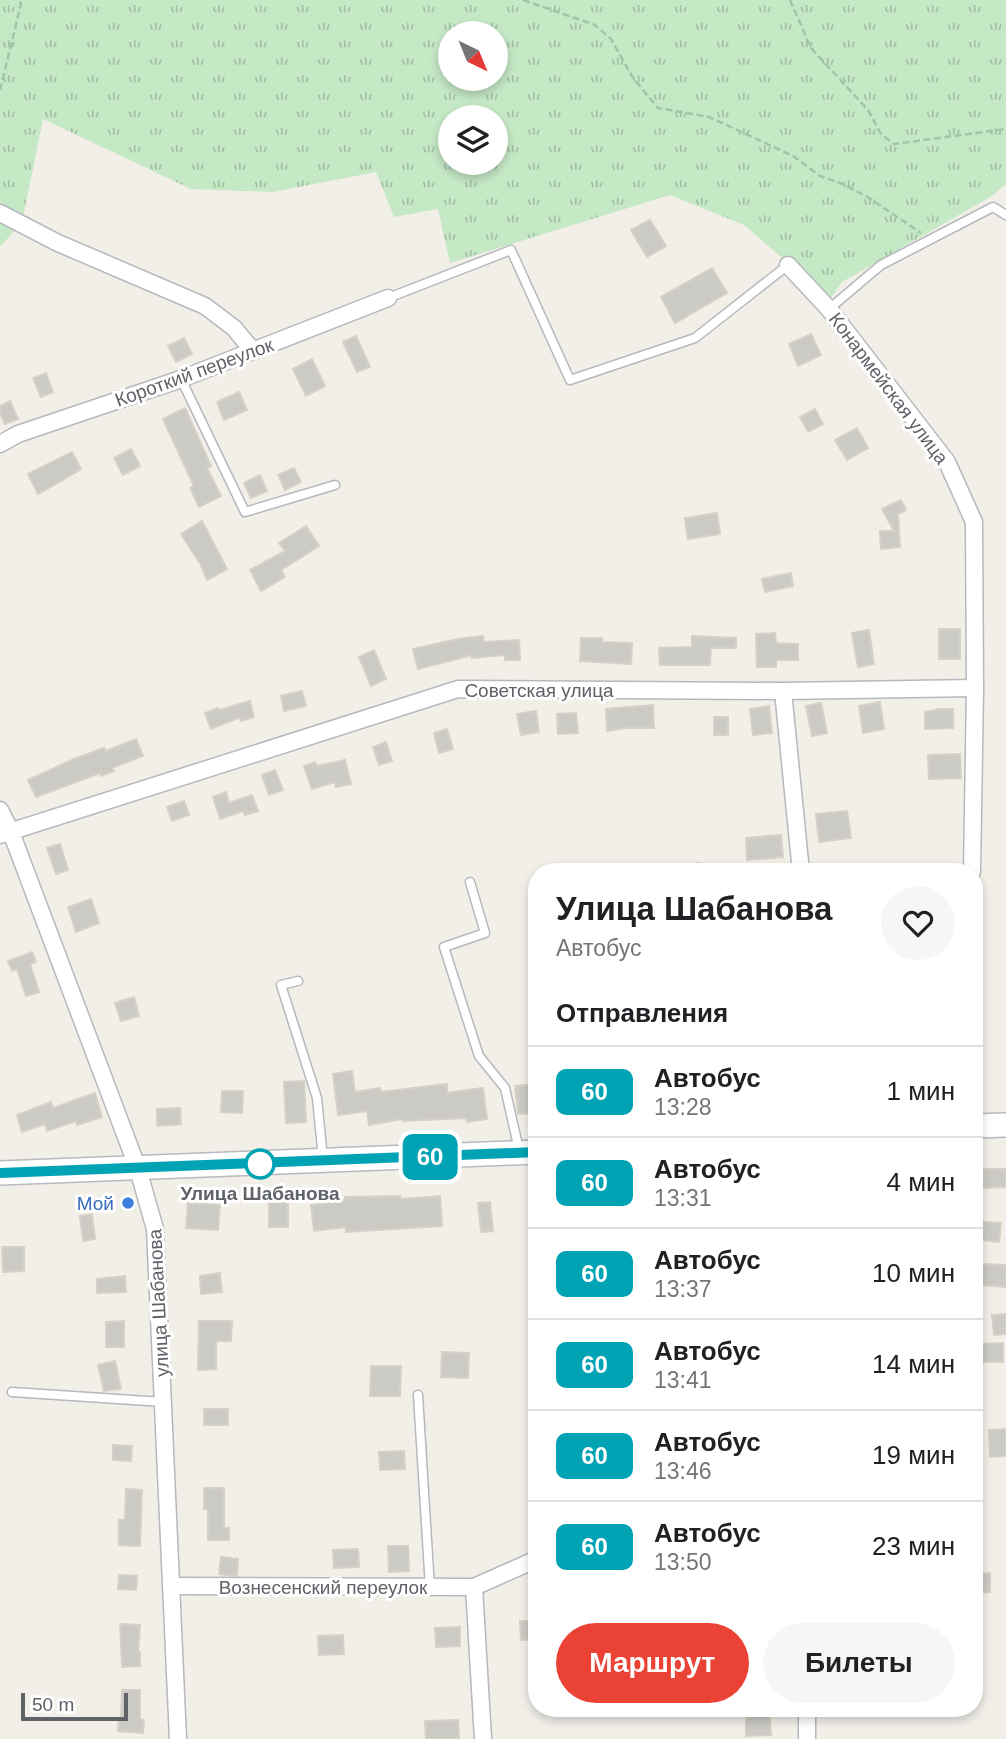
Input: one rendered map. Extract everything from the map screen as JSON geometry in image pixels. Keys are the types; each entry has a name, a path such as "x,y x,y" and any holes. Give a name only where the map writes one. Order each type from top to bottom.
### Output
{"street":[{"path":"0,213 58,243 205,306 234,328 253,351"},
{"name":"Конармейская улица","path":"788,265 829,309 947,462 974,522 972,863"},
{"name":"Короткий переулок","path":"0,444 18,434 181,379 388,298"},
{"name":"Советская улица","path":"5,833 458,689 783,691 975,688"},
{"path":"783,691 800,863"},
{"name":"улица Шабанова","path":"0,810 5,833 138,1169 155,1229 178,1739"},
{"path":"983,1126 1006,1125"},
{"path":"0,1173 528,1152"},
{"name":"Вознесенский переулок","path":"172,1586 474,1587 528,1563"},
{"path":"474,1587 484,1739"},
{"path":"807,1717 807,1739"}],"lane":[{"path":"829,309 881,265 928,240 993,207 1006,215"},
{"path":"388,298 511,250 570,380 695,338 788,265"},
{"path":"181,379 245,512 335,485"},
{"path":"470,882 485,933 444,947 479,1056 505,1088 528,1152"},
{"path":"298,982 281,985 317,1098 323,1162"},
{"path":"12,1392 163,1402"},
{"path":"418,1395 429,1588"}],"path":[{"path":"0,90 21,4 19,0"},
{"path":"523,0 595,25 611,40 633,78 658,108 709,117 793,156 820,176 843,184 869,198 909,223 928,240"},
{"path":"790,0 811,48 868,110 881,134 894,144 1006,129"}],"green space":[{"path":"0,0 1006,0 1006,184 992,196 842,282 830,299 744,225 670,195 450,263 438,209 394,217 376,172 273,192 191,189 43,119 22,222 0,247"}],"building":[{"path":"650,220 666,246 647,257 631,230"},
{"path":"712,268 727,293 675,323 661,297"},
{"path":"811,334 821,355 798,366 789,344"},
{"path":"356,336 370,367 357,372 343,342"},
{"path":"184,338 192,354 176,362 168,346"},
{"path":"312,359 325,386 306,396 293,369"},
{"path":"46,373 53,392 41,397 33,378"},
{"path":"239,392 247,410 224,420 217,402"},
{"path":"10,401 18,419 5,424 0,406"},
{"path":"185,408 211,466 207,468 221,496 199,507 190,488 194,486 163,419"},
{"path":"815,409 823,424 808,432 800,417"},
{"path":"857,428 868,448 847,460 835,440"},
{"path":"131,449 140,466 123,475 114,458"},
{"path":"72,452 81,469 38,494 28,474"},
{"path":"294,468 301,482 285,490 278,475"},
{"path":"260,475 267,491 251,498 244,483"},
{"path":"901,500 906,510 898,514 900,547 881,549 880,531 894,531 882,509"},
{"path":"717,513 720,534 688,539 685,518"},
{"path":"202,521 227,569 207,580 201,565 181,534"},
{"path":"306,526 319,546 281,570 285,577 261,591 250,570 285,551 279,543"},
{"path":"791,573 793,586 765,592 762,579"},
{"path":"939,629 960,629 960,659 939,659"},
{"path":"869,630 874,664 858,667 852,633"},
{"path":"775,633 776,643 798,644 798,660 776,660 776,667 757,667 756,634"},
{"path":"483,636 484,642 519,640 520,660 505,660 505,655 472,658 472,655 418,669 413,649"},
{"path":"692,636 736,638 736,648 711,648 710,665 660,665 659,648 692,647"},
{"path":"581,638 632,643 631,664 580,661"},
{"path":"374,650 386,679 371,686 359,657"},
{"path":"302,691 306,706 284,711 281,696"},
{"path":"250,701 254,717 241,721 240,717 211,729 205,713"},
{"path":"880,702 884,729 863,733 859,706"},
{"path":"821,703 827,733 812,736 806,706"},
{"path":"653,705 654,728 607,731 606,709"},
{"path":"769,706 772,733 753,735 750,709"},
{"path":"953,709 953,728 925,729 925,712"},
{"path":"536,711 539,732 521,735 517,714"},
{"path":"576,713 578,733 558,734 557,714"},
{"path":"714,717 728,717 728,735 714,735"},
{"path":"447,729 453,749 439,753 434,733"},
{"path":"136,739 143,756 112,768 114,771 101,776 100,773 36,797 28,780 74,759 104,748 106,751"},
{"path":"386,742 392,761 379,765 373,747"},
{"path":"960,754 961,778 929,779 928,755"},
{"path":"345,760 351,784 336,787 335,782 312,789 304,766 315,762 317,766"},
{"path":"275,770 283,790 269,795 262,775"},
{"path":"226,792 229,803 252,795 258,811 245,815 243,811 220,819 213,797"},
{"path":"184,801 189,815 172,821 167,807"},
{"path":"847,811 851,838 819,842 816,814"},
{"path":"781,835 783,857 747,860 746,838"},
{"path":"60,844 68,870 56,874 47,848"},
{"path":"91,899 99,923 76,932 68,907"},
{"path":"32,952 36,962 30,964 39,992 26,996 17,969 12,971 8,961"},
{"path":"134,997 139,1016 121,1021 115,1003"},
{"path":"352,1071 355,1092 380,1088 381,1092 447,1084 447,1093 483,1088 487,1119 467,1122 466,1118 402,1119 369,1125 367,1111 338,1115 333,1074"},
{"path":"304,1081 306,1122 286,1123 284,1082"},
{"path":"528,1085 528,1113 518,1114 515,1086"},
{"path":"222,1091 243,1091 242,1113 221,1112"},
{"path":"95,1093 102,1117 77,1125 76,1121 47,1131 45,1124 22,1132 17,1115 51,1102 53,1108"},
{"path":"180,1108 181,1124 157,1126 157,1109"},
{"path":"984,1169 1006,1169 1006,1187 984,1188"},
{"path":"400,1196 400,1199 440,1196 442,1226 346,1232 346,1227 314,1231 311,1205 345,1200 345,1197"},
{"path":"269,1202 288,1202 288,1227 269,1227"},
{"path":"490,1202 493,1231 481,1232 478,1203"},
{"path":"188,1203 220,1205 218,1230 186,1228"},
{"path":"92,1214 95,1239 83,1241 80,1216"},
{"path":"984,1222 1001,1223 999,1242 983,1240"},
{"path":"2,1247 24,1247 24,1271 3,1272"},
{"path":"983,1264 1006,1265 1006,1287 983,1285"},
{"path":"220,1273 222,1292 201,1294 200,1276"},
{"path":"125,1276 126,1292 97,1293 97,1279"},
{"path":"1006,1314 1006,1334 994,1335 992,1315"},
{"path":"124,1321 124,1347 106,1347 106,1322"},
{"path":"199,1321 232,1321 231,1341 216,1341 216,1369 198,1370"},
{"path":"1003,1343 1003,1362 983,1362 983,1344"},
{"path":"442,1352 469,1353 468,1378 441,1377"},
{"path":"115,1361 121,1389 104,1391 98,1365"},
{"path":"371,1366 401,1366 400,1396 370,1396"},
{"path":"204,1409 228,1409 228,1425 204,1425"},
{"path":"1006,1429 1006,1456 990,1457 989,1430"},
{"path":"113,1445 132,1446 131,1461 113,1460"},
{"path":"404,1451 405,1469 380,1470 379,1452"},
{"path":"204,1488 224,1488 224,1528 229,1528 229,1540 208,1540 208,1509 204,1509"},
{"path":"126,1489 142,1490 140,1546 119,1545 119,1520 125,1520"},
{"path":"388,1546 408,1546 409,1571 389,1572"},
{"path":"358,1549 359,1567 334,1568 333,1550"},
{"path":"221,1557 238,1559 237,1576 219,1574"},
{"path":"983,1573 990,1573 990,1592 983,1592"},
{"path":"119,1575 137,1576 136,1590 118,1589"},
{"path":"520,1621 528,1621 528,1640 521,1640"},
{"path":"120,1624 140,1625 140,1666 122,1667"},
{"path":"460,1627 460,1646 436,1647 435,1628"},
{"path":"343,1635 344,1654 319,1655 318,1636"},
{"path":"122,1690 140,1690 143,1733 118,1731"},
{"path":"770,1717 771,1735 746,1736 748,1718"},
{"path":"458,1720 459,1739 426,1739 425,1721"}],"bus line":[{"name":"60","path":"0,1173 528,1152"}],"place":[{"name":"Улица Шабанова","path":"260,1164"},
{"name":"Мой","path":"128,1203"}]}
